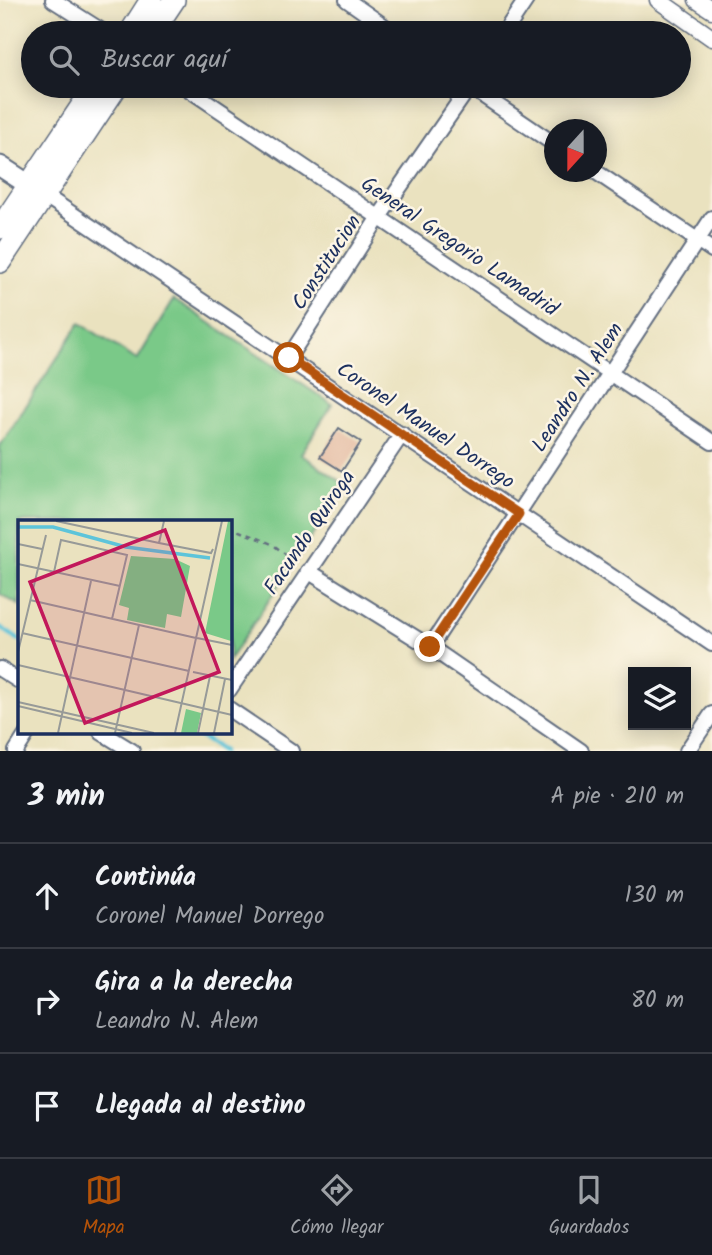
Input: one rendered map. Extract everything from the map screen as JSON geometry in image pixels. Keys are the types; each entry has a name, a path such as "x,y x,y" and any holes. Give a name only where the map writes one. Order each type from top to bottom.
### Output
{"main road":[{"path":"138,21 151,0"},
{"path":"160,21 174,0"},
{"path":"0,262 36,190 88,98"},
{"path":"0,228 36,190 108,98"},
{"path":"0,166 36,190"}],"street":[{"path":"53,0 86,21"},
{"path":"346,0 377,21"},
{"path":"512,21 526,0"},
{"path":"658,0 688,21"},
{"path":"697,0 712,10"},
{"path":"691,23 712,38"},
{"name":"General Gregorio Lamadrid","path":"202,98 712,442"},
{"name":"Constitucion","path":"289,358 379,217 462,98"},
{"path":"488,98 544,136"},
{"path":"607,179 712,250"},
{"name":"Coronel Manuel Dorrego","path":"36,190 712,644"},
{"name":"Leandro N. Alem","path":"430,647 712,218"},
{"name":"Facundo Quiroga","path":"231,687 402,434"},
{"path":"308,571 430,647 581,751"},
{"path":"0,669 18,680"},
{"path":"231,710 291,751"},
{"path":"687,751 712,715"},
{"path":"16,751 27,734"},
{"path":"104,734 132,751"}],"path":[{"path":"231,528 272,544 308,571"}],"green space":[{"path":"174,299 332,404 301,454 346,485 231,657 231,520 18,520 18,604 0,594 0,446 80,323 137,360"}],"building":[{"path":"339,428 361,442 342,471 320,457"}],"waterway":[{"path":"0,627 18,639"},
{"path":"196,734 223,751"}],"route":[{"path":"289,358 519,514 430,647"}]}
